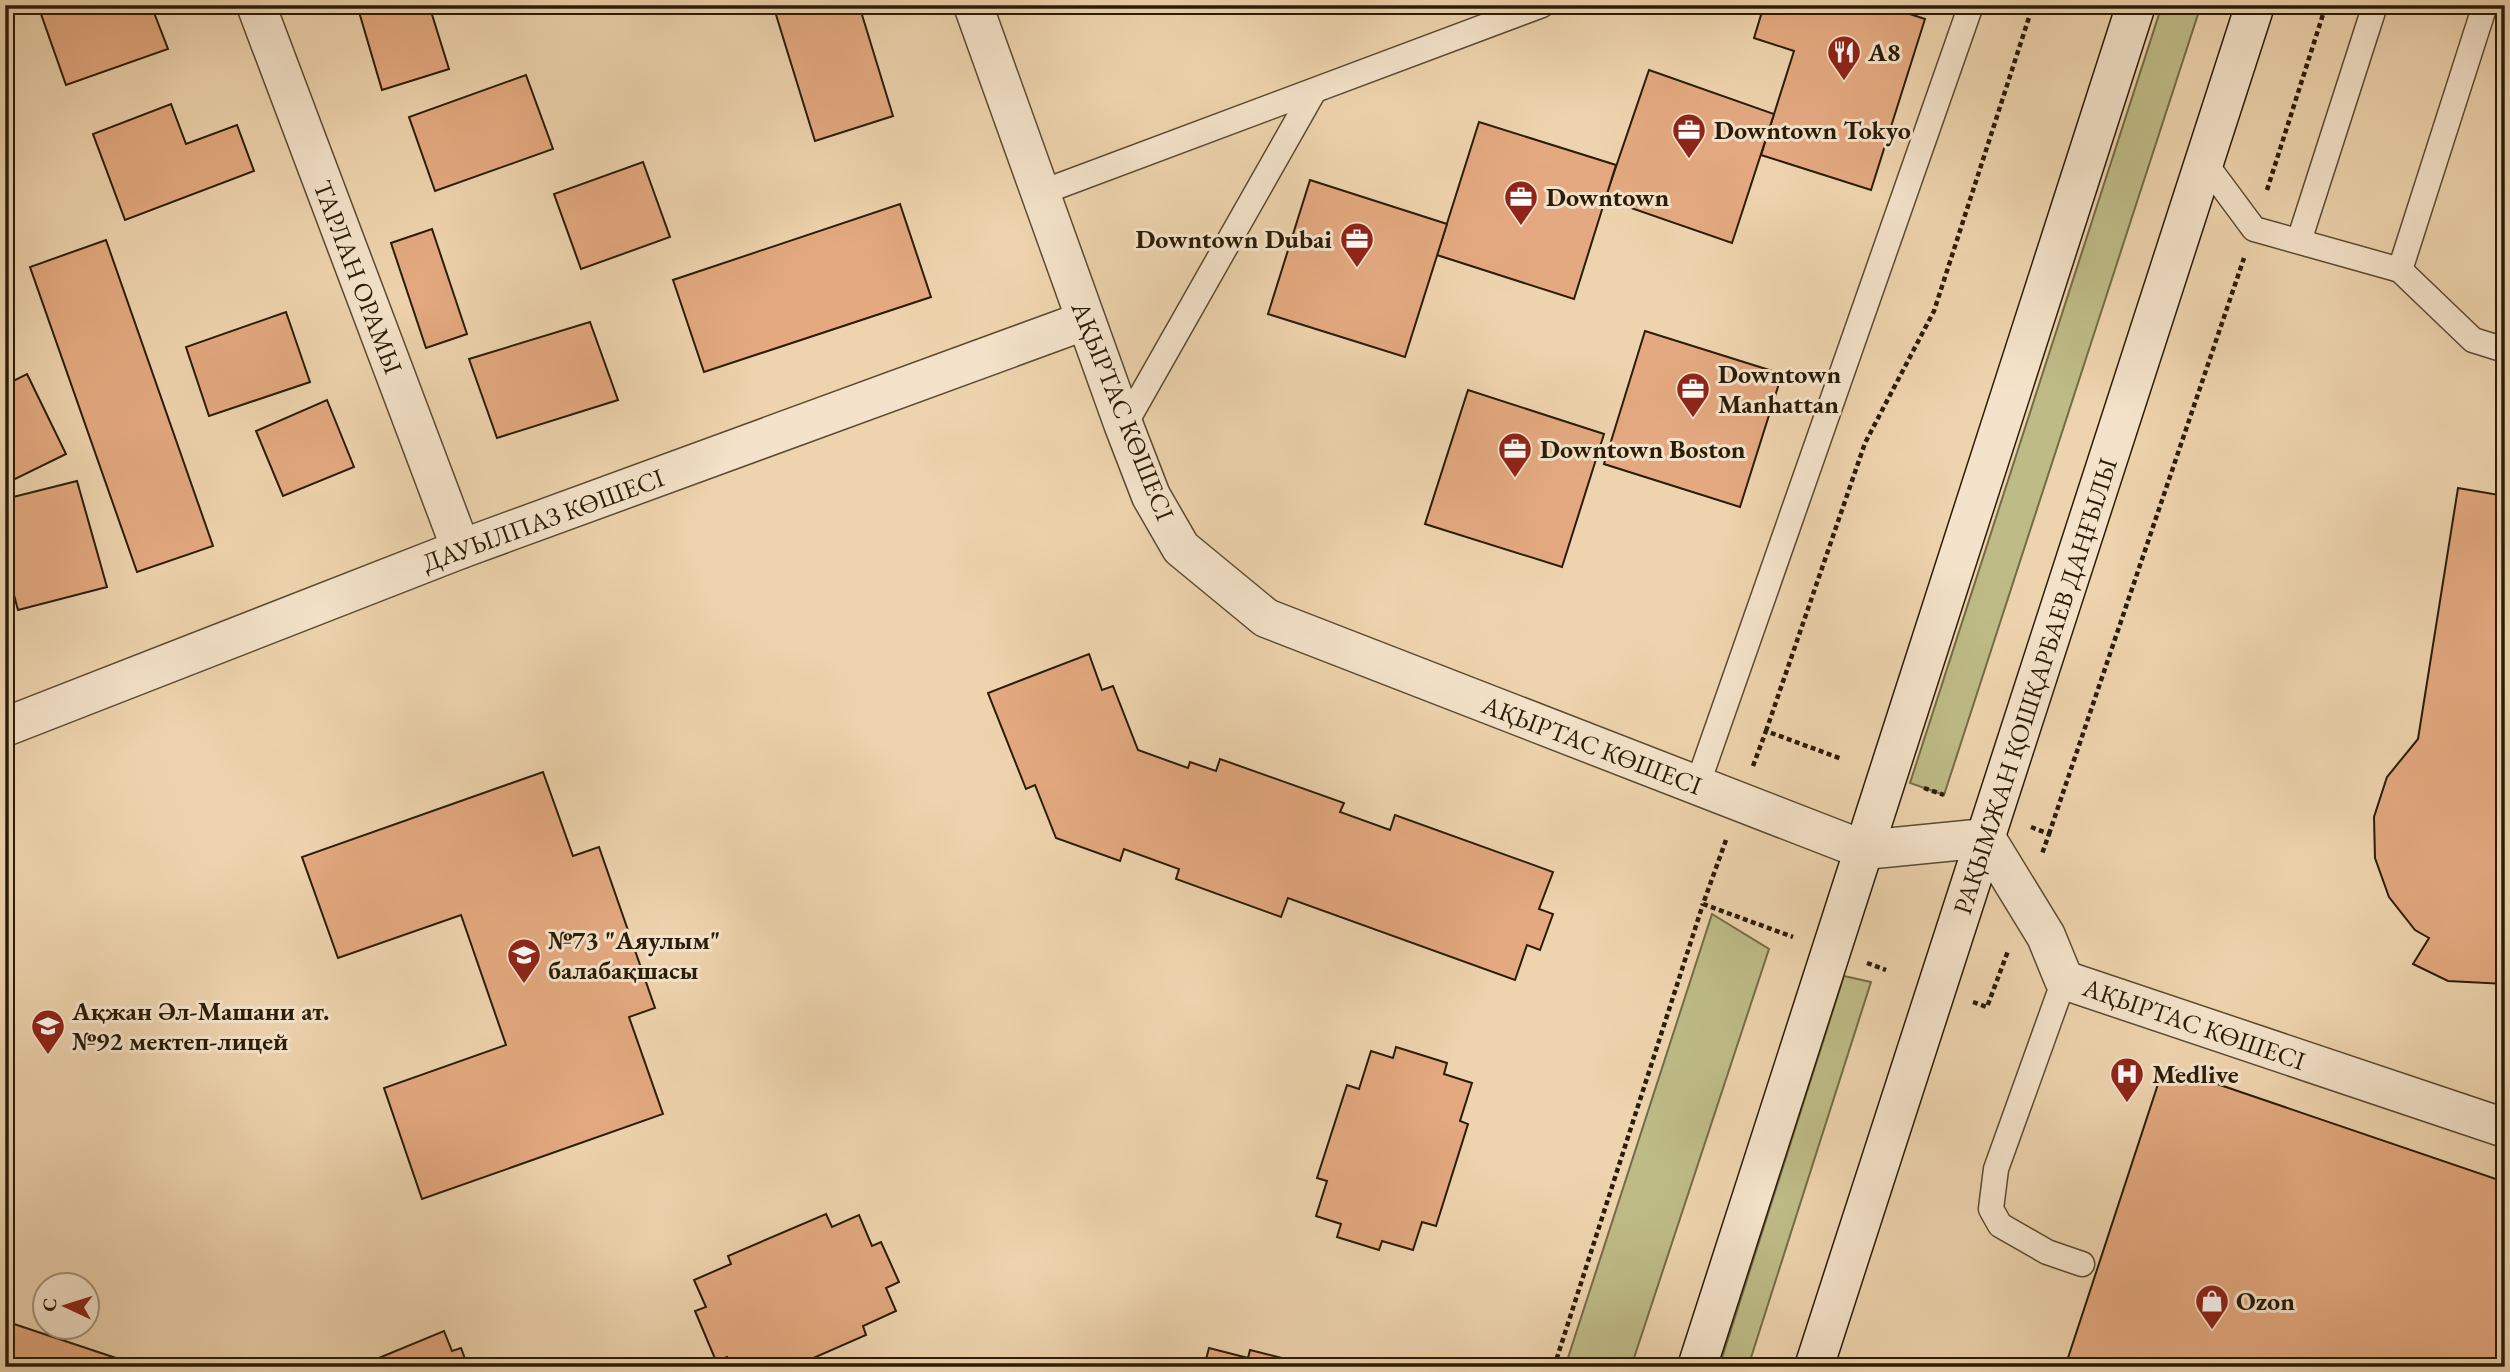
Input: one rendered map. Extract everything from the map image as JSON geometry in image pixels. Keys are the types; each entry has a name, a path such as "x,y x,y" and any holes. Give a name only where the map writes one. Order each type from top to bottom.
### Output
{"street":[{"name":"ТАРЛАН ОРАМЫ","path":"256,5 461,549"},
{"name":"АҚЫРТАС КӨШЕСІ","path":"974,5 1084,320 1151,496 1181,548 1266,618 1864,850 1986,838 2046,936 2064,980 2505,1128"},
{"path":"1697,1367 2136,5"},
{"name":"РАҚЫМЖАН ҚОШҚАРБАЕВ ДАҢҒЫЛЫ","path":"1814,1367 2255,5"},
{"name":"ДАУЫЛПАЗ КӨШЕСІ","path":"5,727 461,549 1084,320"}],"lane":[{"path":"1040,193 1542,5"},
{"path":"1698,786 1971,5"},
{"path":"2300,241 2375,5"},
{"path":"2400,270 2485,5"},
{"path":"1124,426 1314,91"},
{"path":"2205,163 2254,229 2400,270 2473,340 2505,350"},
{"path":"2064,980 1996,1169 1992,1209 2000,1224 2047,1252 2082,1264"}],"path":[{"path":"1766,731 1865,443 1934,311 2033,5"},
{"path":"2049,834 2254,229 2326,5"},
{"path":"1554,1367 1703,904"}],"shaded area":[{"path":"2162,5 2201,5 1944,795 1910,783"},
{"path":"1712,914 1769,949 1631,1367 1565,1367"},
{"path":"1844,976 1871,982 1748,1367 1719,1367"}],"building":[{"path":"66,5 151,5 168,49 66,85 41,14"},
{"path":"357,5 429,5 449,69 382,90"},
{"path":"773,5 859,5 893,116 815,141"},
{"name":"А8","path":"1764,5 1882,5 1925,19 1871,190 1761,155 1794,51 1754,38"},
{"name":"Downtown Tokyo","path":"1649,70 1774,114 1732,243 1605,199"},
{"path":"526,75 553,149 435,191 409,117"},
{"path":"171,104 186,144 237,125 254,171 125,220 93,134"},
{"name":"Downtown","path":"1479,122 1616,165 1574,299 1437,255"},
{"path":"643,162 670,237 581,269 554,194"},
{"name":"Downtown Dubai","path":"1310,180 1447,224 1405,357 1268,314"},
{"path":"900,204 931,297 704,372 673,280"},
{"path":"432,229 467,334 426,348 391,243"},
{"path":"106,240 213,546 137,572 30,267"},
{"path":"286,312 310,382 209,416 186,347"},
{"path":"590,322 618,400 497,438 469,359"},
{"name":"Downtown Manhattan","path":"1645,331 1782,374 1740,507 1604,464"},
{"path":"27,374 66,454 5,484 5,385"},
{"name":"Downtown Boston","path":"1468,390 1604,434 1562,567 1425,524"},
{"path":"327,400 354,467 283,496 256,431"},
{"path":"77,481 107,587 18,610 5,562 5,499"},
{"path":"2458,488 2505,496 2505,984 2448,981 2413,964 2429,938 2415,930 2389,897 2375,858 2374,817 2387,777 2418,739"},
{"path":"1089,654 1102,690 1113,686 1138,750 1188,768 1190,762 1216,771 1220,759 1344,803 1340,812 1390,830 1395,815 1553,872 1539,909 1553,914 1540,950 1527,945 1515,980 1288,898 1281,917 1176,879 1179,869 1124,849 1120,861 1056,838 1035,785 1026,789 988,693"},
{"path":"543,772 573,856 599,847 655,1008 629,1017 663,1114 422,1199 384,1088 506,1045 461,915 338,958 302,857"},
{"path":"1396,1047 1447,1063 1444,1074 1472,1083 1460,1121 1468,1124 1436,1226 1422,1222 1413,1250 1382,1241 1379,1250 1337,1237 1341,1224 1316,1216 1327,1181 1317,1178 1347,1085 1359,1089 1371,1051 1393,1058"},
{"path":"2176,1070 2496,1179 2505,1197 2505,1367 2065,1367 2160,1078"},
{"path":"826,1214 832,1227 859,1215 872,1246 881,1242 899,1282 886,1288 896,1311 863,1326 866,1335 793,1367 774,1367 772,1362 761,1367 731,1367 727,1357 716,1361 695,1311 706,1307 694,1280 731,1264 728,1256"},
{"path":"5,1321 32,1330 32,1340 62,1340 143,1367 5,1367"},
{"path":"444,1331 452,1351 461,1348 468,1367 357,1367"},
{"path":"1209,1348 1248,1358 1250,1350 1318,1367 1204,1367"}],"place":[{"name":"А8","path":"1844,82"},
{"name":"Downtown Tokyo","path":"1689,160"},
{"name":"Downtown","path":"1521,227"},
{"name":"Downtown Dubai","path":"1357,269"},
{"name":"Downtown Manhattan","path":"1693,419"},
{"name":"Downtown Boston","path":"1515,479"},
{"name":"№73 \"Аяулым\" балабақшасы","path":"524,985"},
{"name":"Ақжан Әл-Машани ат. №92 мектеп-лицей","path":"48,1056"},
{"name":"Medlive","path":"2127,1104"},
{"name":"Ozon","path":"2212,1331"}]}
